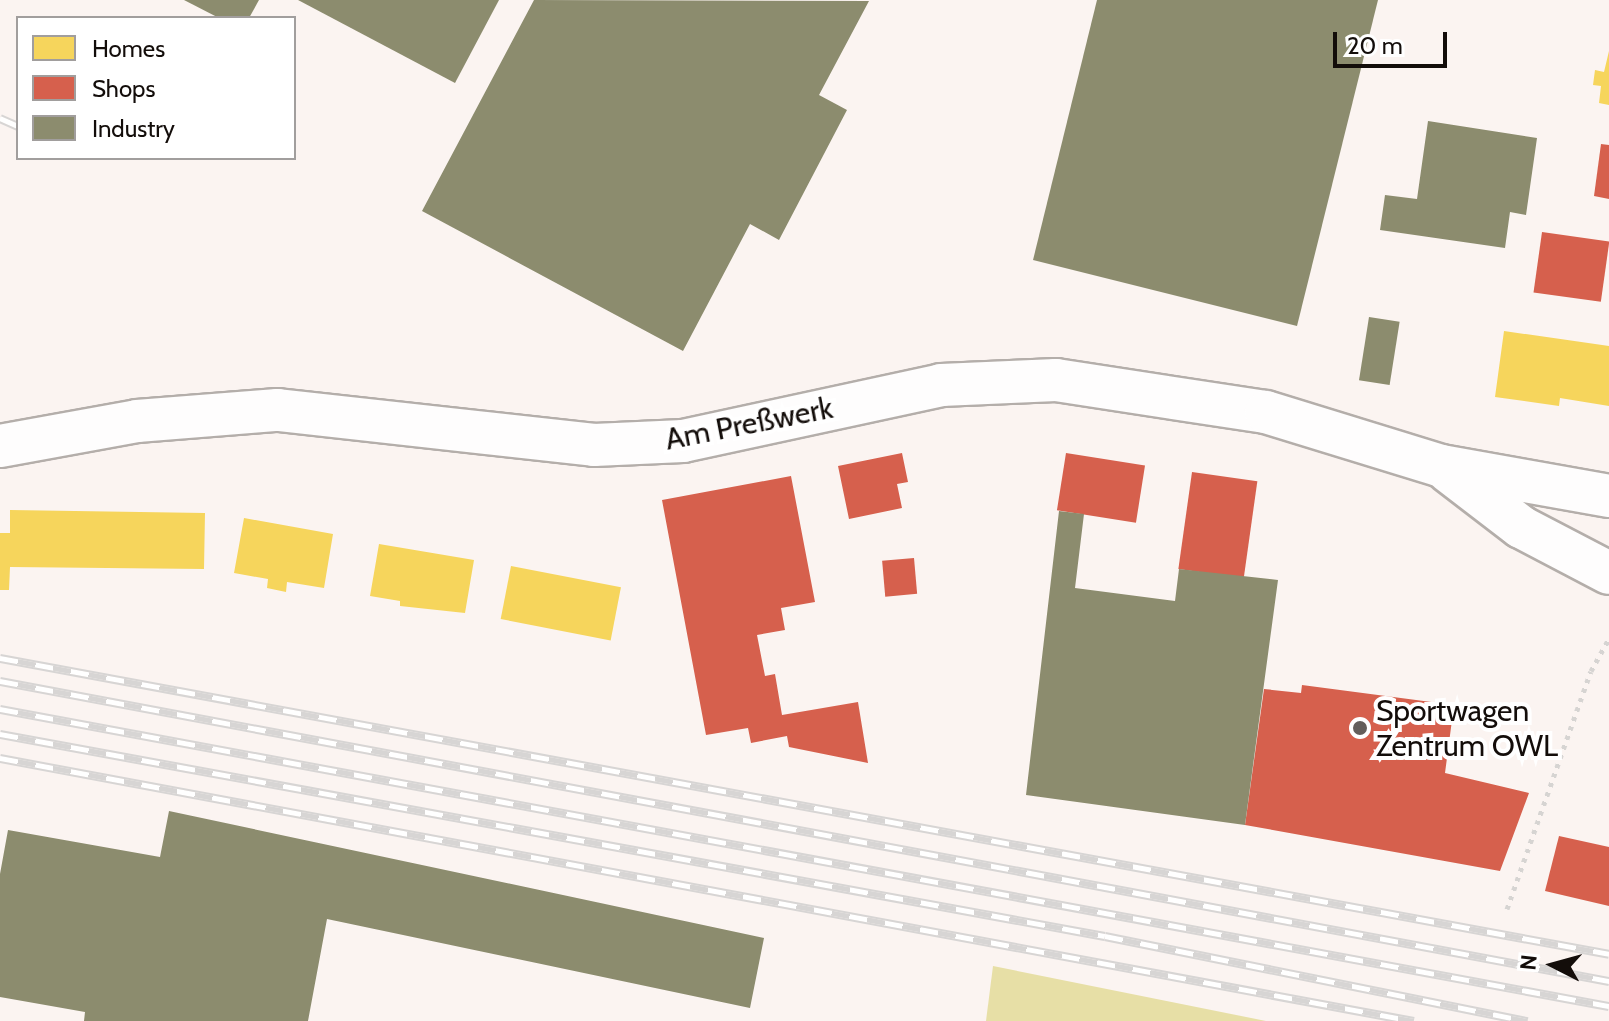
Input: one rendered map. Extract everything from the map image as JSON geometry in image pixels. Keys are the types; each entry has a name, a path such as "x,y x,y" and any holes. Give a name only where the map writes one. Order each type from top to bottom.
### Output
{"street":[{"name":"Am Preßwerk","path":"0,446 137,421 278,410 594,445 683,441 941,385 1056,380 1266,412 1441,466 1609,496"},
{"name":"Am Preßwerk","path":"1441,466 1521,527 1609,573"}],"path":[{"path":"1507,909 1591,671 1609,638"}],"shaded area":[{"path":"993,966 1266,1021 986,1021"}],"building: Homes":[{"path":"1609,51 1609,105 1599,103 1601,86 1593,85 1595,70 1604,72"},
{"path":"1504,331 1609,346 1609,406 1560,398 1559,406 1495,397"},
{"path":"10,510 205,513 204,569 10,567 9,590 0,590 0,533 10,533"},
{"path":"244,518 333,534 324,588 287,582 286,592 267,588 268,579 234,573"},
{"path":"379,544 474,560 465,613 400,606 400,601 370,596"},
{"path":"511,566 621,587 611,640 501,619"}],"building: Shops":[{"path":"1601,144 1609,145 1609,199 1594,196"},
{"path":"1542,232 1609,241 1601,302 1534,292"},
{"path":"902,453 908,482 897,484 902,508 849,519 838,466"},
{"path":"1066,453 1145,466 1136,523 1057,510"},
{"path":"1192,472 1257,481 1244,578 1178,569"},
{"path":"791,476 815,602 781,608 785,630 757,635 765,676 775,674 782,715 858,702 868,763 789,747 787,736 751,743 748,728 706,735 662,500"},
{"path":"914,558 917,594 885,597 882,561"},
{"path":"1302,685 1454,705 1445,773 1529,793 1500,871 1245,825 1264,689 1301,693"},
{"path":"1559,836 1609,847 1609,906 1545,891"}],"building: Industry":[{"path":"184,0 259,0 250,16 215,16"},
{"path":"298,0 499,0 455,83"},
{"path":"534,0 869,1 819,95 847,110 779,240 750,224 683,351 422,211"},
{"path":"1097,0 1378,0 1297,326 1033,260"},
{"path":"1428,121 1537,138 1526,215 1510,212 1505,248 1380,230 1385,195 1417,199"},
{"path":"1369,317 1400,322 1390,385 1359,380"},
{"path":"1059,511 1084,514 1075,588 1175,601 1179,569 1278,580 1245,825 1026,795"},
{"path":"169,811 764,938 750,1008 327,919 308,1021 84,1021 85,1012 0,997 0,874 8,830 160,857"}],"railway":[{"path":"0,118 16,125"},
{"path":"0,658 1609,954"},
{"path":"0,681 1609,981"},
{"path":"0,709 1609,1006"},
{"path":"0,734 1105,936 1528,1021"},
{"path":"0,758 1414,1021"}],"place":[{"name":"Sportwagen Zentrum OWL","path":"1360,728"}]}
